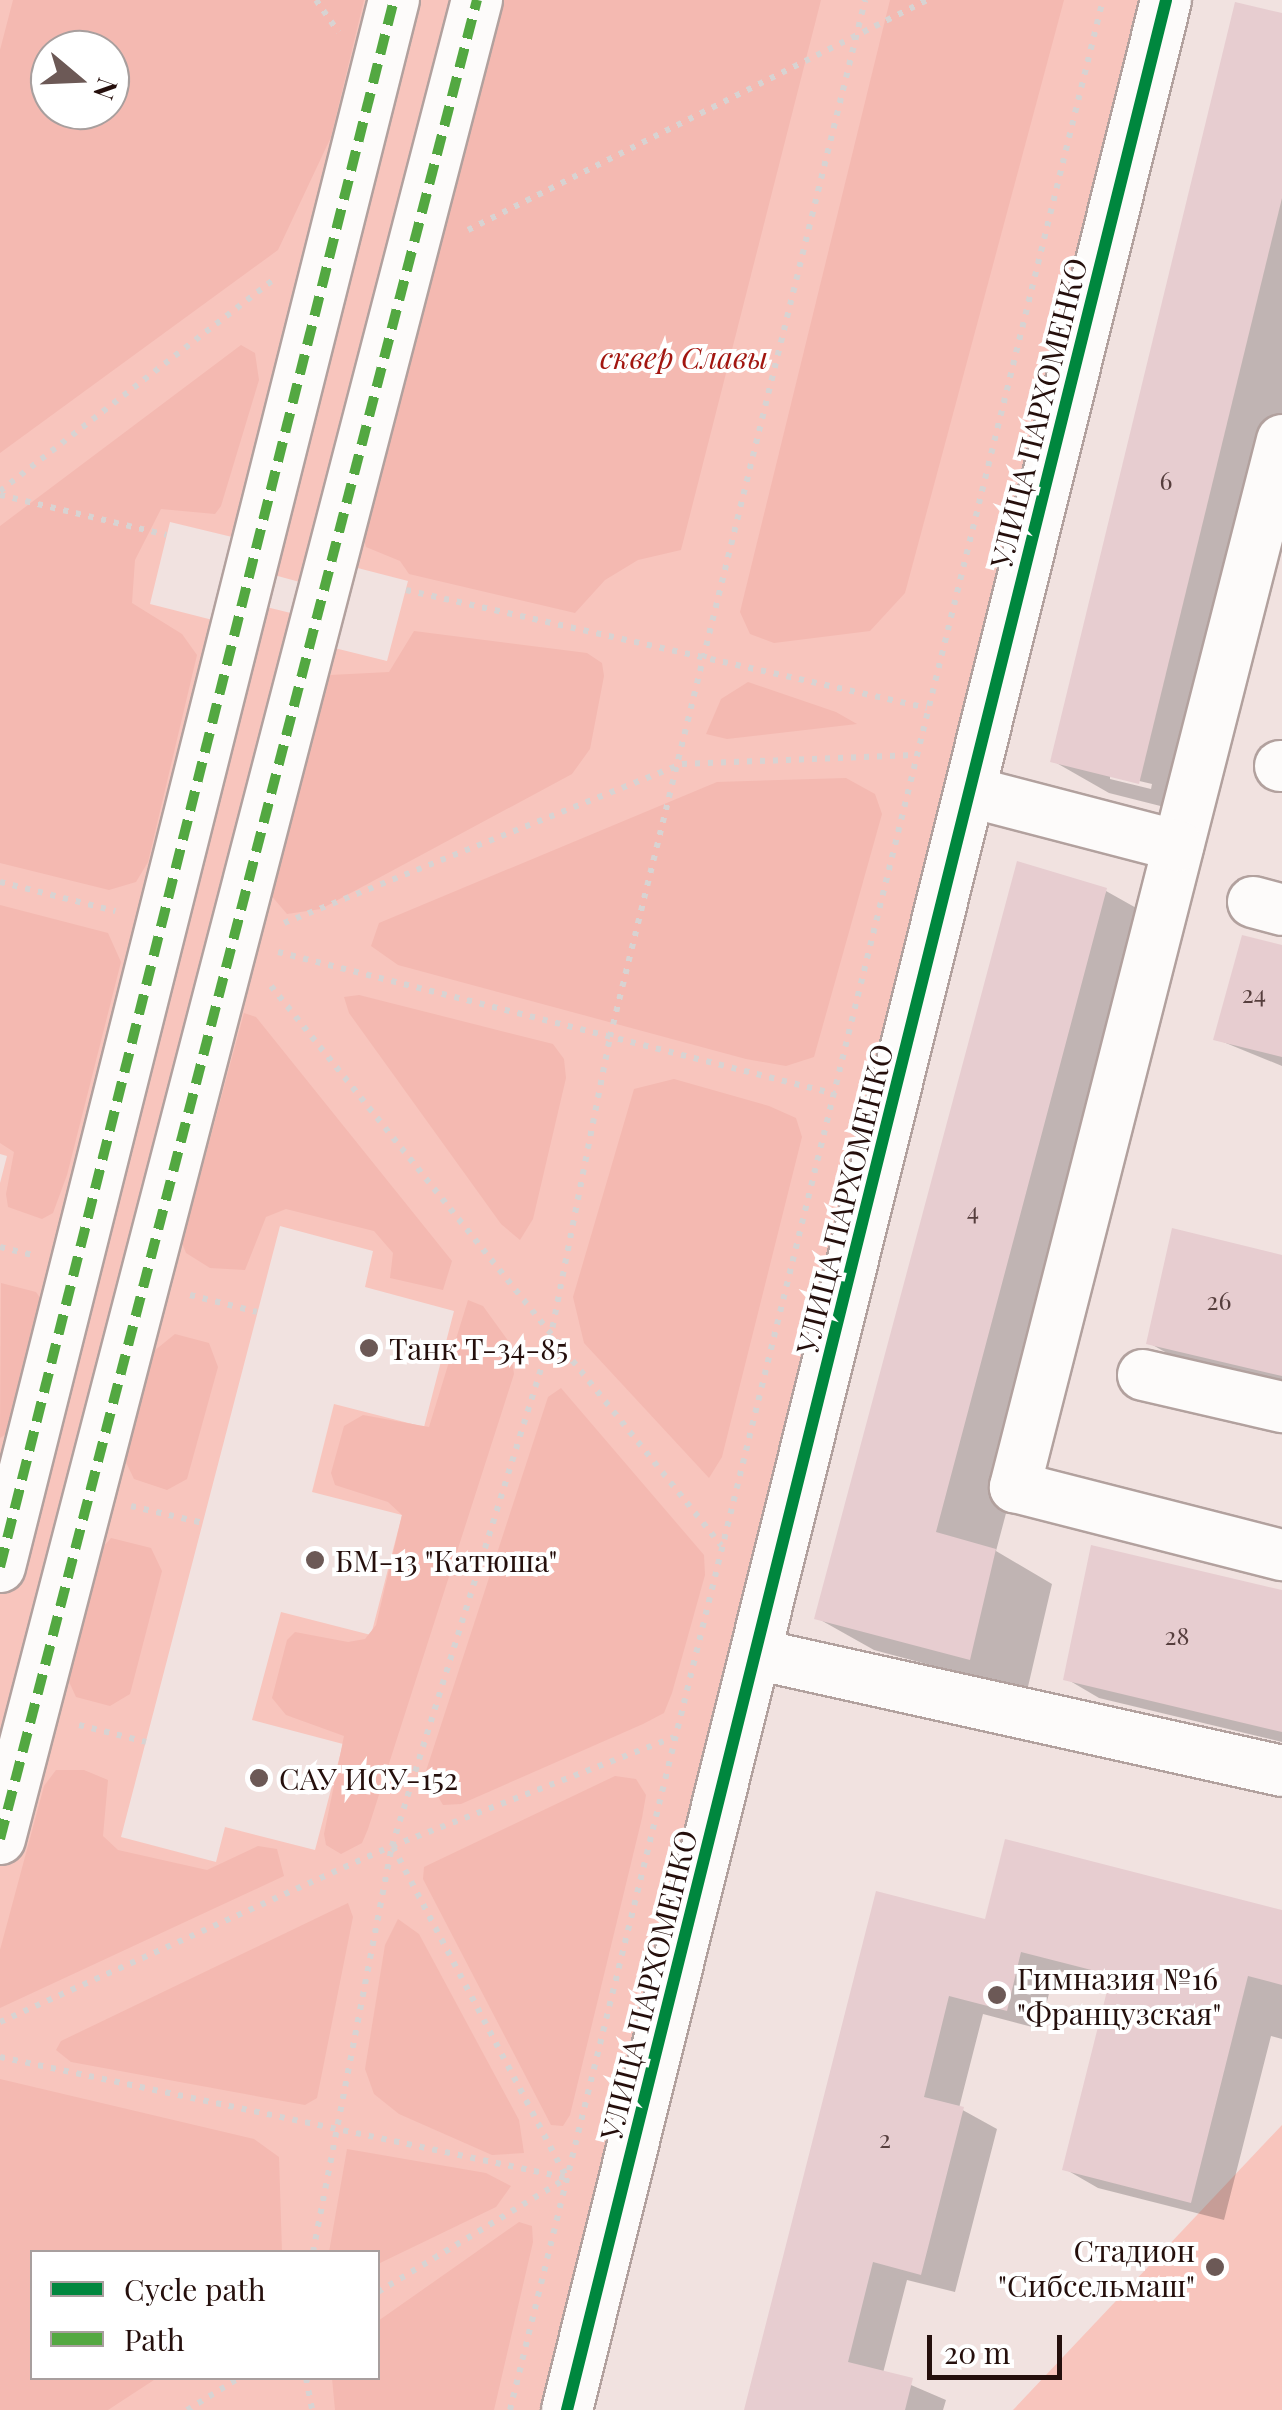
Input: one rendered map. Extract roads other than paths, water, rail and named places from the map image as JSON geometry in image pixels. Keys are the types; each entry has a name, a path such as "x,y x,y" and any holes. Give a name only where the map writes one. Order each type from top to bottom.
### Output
{"street":[{"path":"0,1567 394,0"},
{"path":"0,1839 237,942 477,0"},
{"name":"УЛИЦА ПАРХОМЕНКО","path":"567,2410 1166,0"},
{"path":"1282,440 1015,1488 1282,1554"},
{"path":"971,792 1178,846"},
{"path":"1143,1374 1282,1407"},
{"path":"756,1654 1282,1771"}],"place":[{"name":"Танк Т-34-85","path":"369,1348"},
{"name":"БМ-13 \"Катюша\"","path":"315,1560"},
{"name":"САУ ИСУ-152","path":"259,1778"},
{"name":"Гимназия №16 \"Французская\"","path":"997,1995"},
{"name":"Стадион \"Сибсельмаш\"","path":"1215,2267"}],"park label":[{"name":"сквер Славы","path":"684,357"}]}
